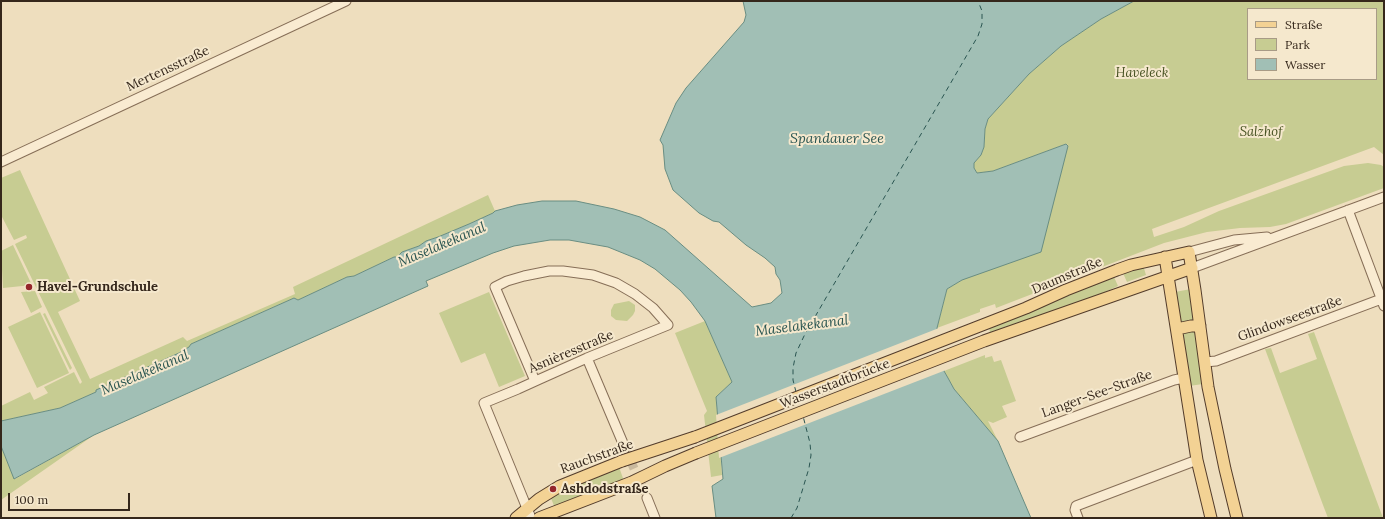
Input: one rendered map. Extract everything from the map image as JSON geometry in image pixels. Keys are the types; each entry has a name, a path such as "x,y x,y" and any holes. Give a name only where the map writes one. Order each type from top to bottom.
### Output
{"main road":[{"name":"Daumstraße","path":"982,325 1131,265 1188,252"},
{"path":"1188,252 1192,268 1209,392 1225,469 1238,518"},
{"path":"1165,258 1197,460 1211,518"},
{"path":"1168,276 1192,268"},
{"name":"Wasserstadtbrücke","path":"539,518 632,482 696,453 984,341 1168,276"},
{"name":"Wasserstadtbrücke","path":"695,437 982,325"},
{"path":"1177,329 1200,326"},
{"name":"Rauchstraße","path":"516,518 529,513 539,499 560,486 622,462 695,437"}],"street":[{"name":"Mertensstraße","path":"1,162 346,1"},
{"path":"1192,268 1384,197"},
{"path":"1348,210 1383,301"},
{"path":"1188,252 1234,240 1282,235"},
{"name":"Asnièresstraße","path":"529,513 484,403 536,381 587,358 668,325 653,308 628,289 593,275 563,271 537,273 518,278 495,287 536,381"},
{"name":"Glindowseestraße","path":"1205,362 1216,361 1383,301"},
{"path":"587,358 625,448"},
{"name":"Langer-See-Straße","path":"1020,437 1174,380 1184,378"},
{"path":"1078,518 1075,510 1076,506 1197,460"},
{"path":"647,498 655,518"}],"green space":[{"path":"1134,1 1384,1 1384,155 1374,147 1152,229 1154,237 1184,227 1219,211 1344,166 1368,163 1381,165 1384,167 1384,188 1286,224 1270,227 1240,228 1207,232 1164,243 996,308 995,304 980,309 980,312 937,328 947,289 962,280 1068,145 1066,144 993,171 977,173 974,168 974,163 981,155 984,147 985,129 988,119 1029,74 1061,46 1101,19"},
{"path":"20,170 80,301 58,312 90,379 183,337 187,341 295,294 293,287 488,195 495,211 469,224 402,252 397,257 394,257 354,276 347,277 298,300 294,298 191,344 179,353 96,390 96,392 60,408 1,421 1,406 30,392 34,400 48,393 44,387 74,372 80,384 82,382 15,244 27,238 26,235 14,240 1,215 1,178"},
{"path":"13,245 32,285 3,288 1,251"},
{"path":"1143,265 1146,275 1127,282 1122,271"},
{"path":"1114,277 1118,286 1092,298 990,334 989,325"},
{"path":"1191,289 1194,321 1181,322 1175,292"},
{"path":"35,291 42,307 31,313 21,292"},
{"path":"489,292 525,376 499,387 485,353 461,363 439,313"},
{"path":"629,301 635,305 635,311 627,321 616,320 611,316 611,310 614,304"},
{"path":"40,312 69,373 37,388 8,327"},
{"path":"45,313 72,368 70,370 43,314"},
{"path":"705,321 732,382 716,397 722,475 711,477 704,415 707,411 675,333"},
{"path":"1192,330 1196,332 1203,384 1189,386 1182,332"},
{"path":"1314,332 1383,518 1328,518 1265,349 1271,348 1280,373 1317,359 1308,334"},
{"path":"985,355 985,358 992,356 994,362 1001,360 1016,401 1002,406 1007,417 993,423 988,421 998,441 954,389 944,371"},
{"path":"94,435 1,500 1,446 15,479"},
{"path":"619,467 624,481 555,508 550,496 559,490"}],"water":[{"name":"Spandauer See","path":"743,1 1134,1 1101,19 1061,46 1029,74 988,119 985,129 984,147 981,155 974,163 974,168 977,173 993,171 1066,144 1068,146 1041,252 962,280 947,289 937,328 944,371 954,389 998,441 1031,518 716,518 712,486 723,479 716,397 732,382 705,321 680,290 655,269 640,260 608,247 569,240 550,240 514,246 493,253 426,281 428,286 94,435 14,479 1,446 1,421 60,408 96,392 96,390 179,353 191,344 294,298 298,300 347,277 354,276 394,257 397,257 402,252 469,224 495,211 517,205 542,201 576,201 614,209 640,217 665,230 752,307 771,303 782,293 780,280 776,274 775,267 719,222 713,221 699,213 673,190 665,169 663,145 660,140 676,103 686,88 744,22 746,15"}],"pier":[{"path":"939,328 946,370 719,458 716,415"}],"ferry route":[{"path":"796,392 793,380 793,368 796,353 805,334 978,36 982,24 982,11 978,1"},
{"path":"791,518 797,508 809,468 811,455 810,443 803,416"}],"tunnel":[{"path":"625,448 647,498"}],"place":[{"name":"Havel-Grundschule","path":"29,287"},
{"name":"Ashdodstraße","path":"553,489"}],"park label":[{"name":"Haveleck","path":"1142,73"},
{"name":"Salzhof","path":"1261,132"}],"water label":[{"name":"Maselakekanal","path":"442,245"},
{"name":"Maselakekanal","path":"802,326"},
{"name":"Maselakekanal","path":"145,373"}]}
